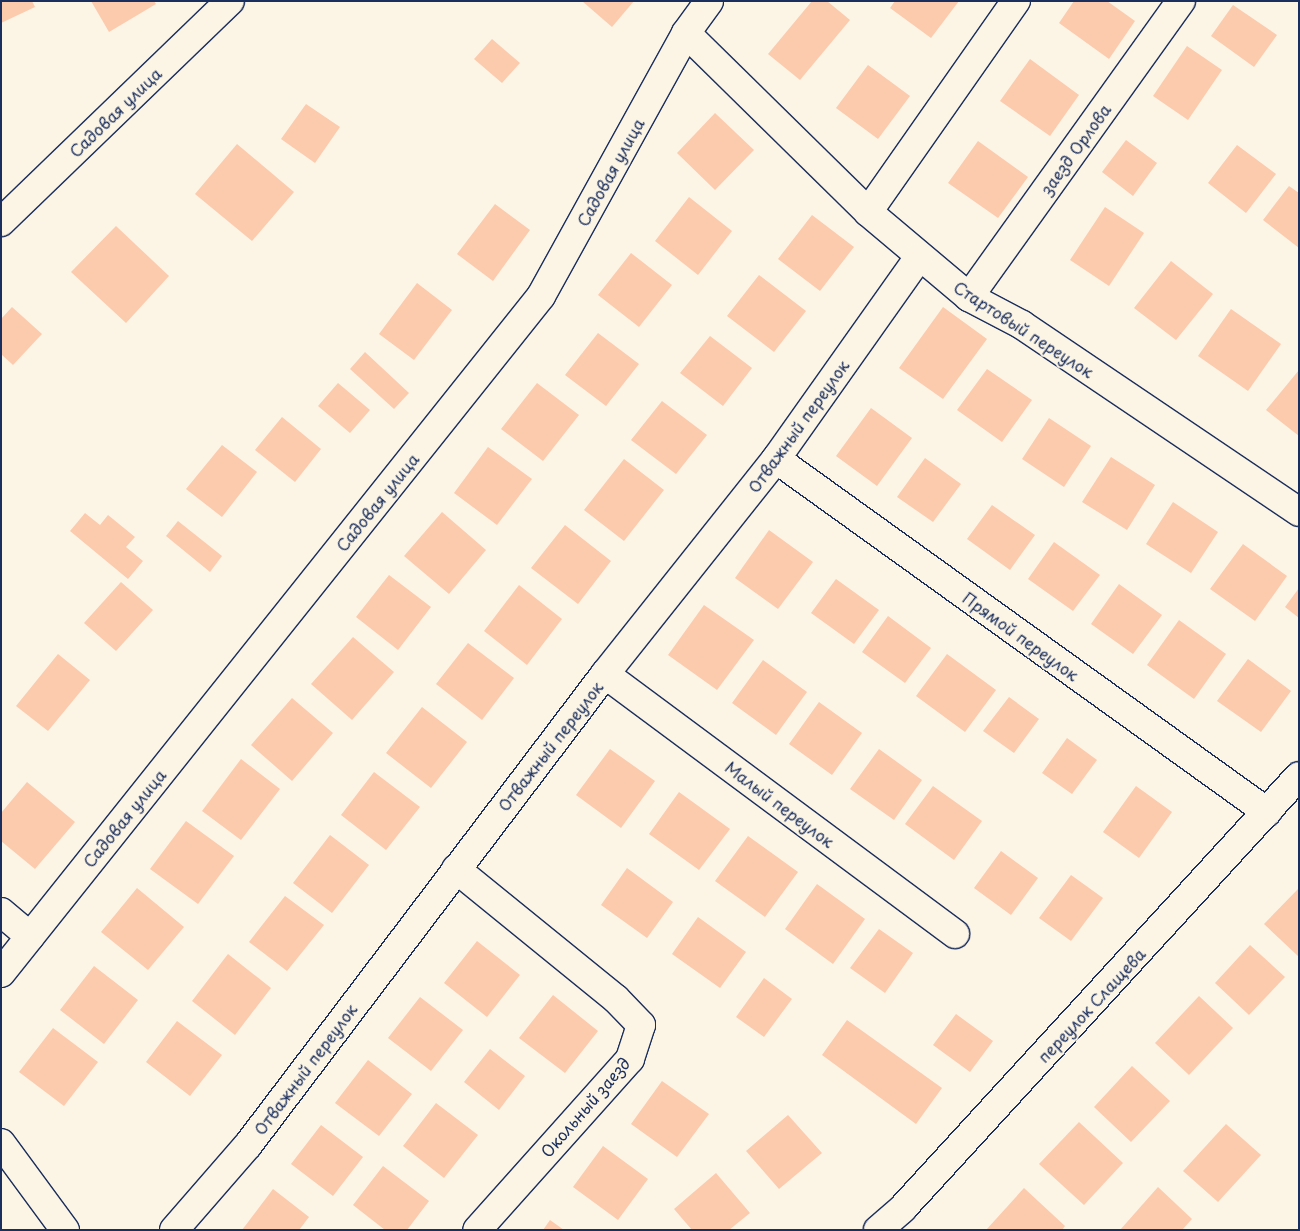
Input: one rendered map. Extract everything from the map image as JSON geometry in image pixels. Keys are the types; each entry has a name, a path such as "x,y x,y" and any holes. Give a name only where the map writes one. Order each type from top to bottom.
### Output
{"street":[{"name":"Садовая улица","path":"1,222 230,1"},
{"name":"Садовая улица","path":"1,973 541,296 686,33 709,1"},
{"path":"868,212 1016,1"},
{"name":"заезд Орлова","path":"969,297 1181,1"},
{"name":"Стартовый переулок","path":"686,33 868,212 919,257 969,297 1022,325 1299,512"},
{"name":"Отважный переулок","path":"174,1230 248,1145 605,674 776,459 919,257"},
{"name":"Прямой переулок","path":"776,459 1267,812"},
{"name":"Малый переулок","path":"605,674 955,934"},
{"name":"переулок Слащева","path":"878,1230 909,1202 1299,776"},
{"name":"Окольный заезд","path":"456,870 616,998 642,1025 630,1060 477,1230"},
{"path":"1,912 30,936"},
{"path":"1,1143 65,1230"}],"building":[{"path":"1,1 32,1 35,7 1,23"},
{"path":"91,1 154,1 156,4 109,32"},
{"path":"582,1 634,1 612,27"},
{"path":"812,1 827,1 850,20 800,80 768,54"},
{"path":"895,1 959,1 931,38 890,8"},
{"path":"1074,1 1107,1 1135,21 1109,59 1059,23"},
{"path":"1233,5 1277,35 1254,67 1211,36"},
{"path":"492,39 520,63 502,83 474,59"},
{"path":"1187,46 1222,70 1188,120 1153,96"},
{"path":"1030,59 1079,95 1050,136 1000,101"},
{"path":"868,65 910,96 878,139 836,108"},
{"path":"306,104 340,127 315,163 281,139"},
{"path":"715,113 754,150 715,190 677,153"},
{"path":"1126,140 1157,163 1133,196 1102,172"},
{"path":"978,141 1028,177 998,218 948,183"},
{"path":"237,144 294,192 252,241 195,194"},
{"path":"1237,145 1276,174 1246,213 1208,183"},
{"path":"1289,186 1299,193 1299,248 1263,220"},
{"path":"689,197 732,231 698,275 655,241"},
{"path":"495,204 530,230 493,281 457,254"},
{"path":"1105,207 1144,233 1109,286 1070,260"},
{"path":"812,215 854,247 820,291 778,259"},
{"path":"116,226 169,276 126,323 71,272"},
{"path":"631,253 672,285 639,327 598,295"},
{"path":"1171,261 1213,294 1176,340 1134,308"},
{"path":"759,275 806,311 774,352 727,316"},
{"path":"417,283 452,310 414,360 379,334"},
{"path":"12,307 42,334 13,365 1,354 1,319"},
{"path":"943,307 987,339 943,399 899,368"},
{"path":"1231,309 1281,344 1248,391 1198,356"},
{"path":"598,333 639,364 606,406 565,375"},
{"path":"710,336 752,368 723,406 680,373"},
{"path":"365,352 409,393 394,409 350,369"},
{"path":"987,369 1032,400 1002,442 957,410"},
{"path":"1299,370 1299,436 1266,410"},
{"path":"338,383 370,410 350,433 318,406"},
{"path":"537,383 579,415 543,461 501,429"},
{"path":"662,401 707,435 676,474 631,440"},
{"path":"871,408 912,438 877,486 836,456"},
{"path":"282,417 321,449 295,482 255,450"},
{"path":"1049,418 1091,446 1064,487 1022,459"},
{"path":"222,445 257,472 222,517 186,489"},
{"path":"488,447 532,479 497,525 454,493"},
{"path":"1111,457 1155,485 1127,530 1082,502"},
{"path":"925,458 961,484 933,522 897,497"},
{"path":"624,459 664,490 624,541 584,510"},
{"path":"1173,502 1218,532 1191,573 1146,544"},
{"path":"992,505 1035,535 1010,570 967,539"},
{"path":"442,512 486,550 449,594 404,556"},
{"path":"85,513 100,525 108,515 135,537 126,547 143,561 128,579 70,531"},
{"path":"178,521 222,556 210,572 166,536"},
{"path":"565,525 611,561 578,604 531,568"},
{"path":"769,530 813,562 778,609 735,578"},
{"path":"1054,542 1100,575 1073,611 1028,579"},
{"path":"1243,544 1287,576 1255,621 1210,589"},
{"path":"389,575 431,607 398,650 356,617"},
{"path":"836,579 879,610 854,644 811,613"},
{"path":"121,582 153,610 116,651 84,623"},
{"path":"1119,584 1162,615 1133,654 1091,624"},
{"path":"519,585 562,619 527,665 484,631"},
{"path":"1299,588 1299,618 1285,607"},
{"path":"704,605 754,640 717,690 668,655"},
{"path":"888,616 931,648 905,683 862,652"},
{"path":"1179,620 1226,654 1194,699 1147,665"},
{"path":"353,637 394,672 352,720 311,684"},
{"path":"468,643 514,678 482,720 436,684"},
{"path":"58,654 90,680 48,731 16,706"},
{"path":"947,654 996,690 965,732 916,696"},
{"path":"1248,659 1291,691 1261,732 1217,701"},
{"path":"763,660 807,692 776,735 732,703"},
{"path":"1009,697 1039,719 1014,753 983,731"},
{"path":"292,698 333,733 292,781 251,745"},
{"path":"819,702 862,733 832,775 789,744"},
{"path":"422,707 467,742 431,788 386,753"},
{"path":"1067,738 1097,760 1072,794 1042,773"},
{"path":"610,749 655,781 621,828 576,795"},
{"path":"879,749 922,780 894,820 850,789"},
{"path":"241,759 280,789 241,840 202,811"},
{"path":"374,772 420,807 386,850 341,815"},
{"path":"27,782 75,822 35,869 1,841 1,813"},
{"path":"933,786 982,821 954,860 905,824"},
{"path":"1136,786 1172,812 1139,858 1103,832"},
{"path":"679,792 730,829 699,870 649,834"},
{"path":"186,821 234,856 198,904 150,869"},
{"path":"330,835 369,865 332,913 293,883"},
{"path":"748,836 798,872 765,917 715,881"},
{"path":"1001,851 1038,878 1011,915 974,888"},
{"path":"627,868 673,902 647,938 601,905"},
{"path":"1071,875 1103,898 1071,941 1039,918"},
{"path":"817,884 865,919 833,964 785,929"},
{"path":"137,888 184,927 148,970 101,932"},
{"path":"1299,888 1299,957 1264,924"},
{"path":"285,896 324,925 287,971 249,942"},
{"path":"698,917 746,952 720,988 672,954"},
{"path":"879,929 913,953 885,993 850,968"},
{"path":"477,941 520,975 487,1017 444,983"},
{"path":"1250,945 1285,977 1249,1015 1215,983"},
{"path":"228,954 271,988 235,1035 192,1001"},
{"path":"94,966 138,1000 104,1044 60,1010"},
{"path":"764,978 792,999 764,1037 736,1017"},
{"path":"553,995 598,1031 565,1073 519,1038"},
{"path":"1199,996 1233,1028 1189,1075 1155,1043"},
{"path":"420,997 463,1030 431,1071 388,1038"},
{"path":"956,1014 993,1041 970,1072 933,1045"},
{"path":"847,1020 942,1088 916,1124 822,1055"},
{"path":"177,1021 222,1055 190,1096 146,1062"},
{"path":"53,1028 98,1062 64,1106 19,1072"},
{"path":"490,1049 525,1076 499,1110 464,1082"},
{"path":"368,1060 412,1094 379,1136 335,1103"},
{"path":"1132,1066 1170,1101 1131,1142 1094,1107"},
{"path":"662,1081 709,1114 677,1157 631,1124"},
{"path":"436,1103 478,1135 444,1178 403,1146"},
{"path":"788,1115 822,1153 779,1189 746,1151"},
{"path":"1079,1122 1123,1163 1084,1205 1039,1164"},
{"path":"1226,1124 1261,1155 1218,1202 1183,1171"},
{"path":"321,1125 363,1157 333,1196 291,1164"},
{"path":"603,1146 648,1179 618,1220 573,1187"},
{"path":"383,1166 429,1201 407,1230 385,1230 353,1205"},
{"path":"716,1173 750,1213 729,1230 692,1230 674,1209"},
{"path":"1158,1187 1192,1219 1182,1230 1120,1230"},
{"path":"1024,1188 1065,1226 1062,1230 986,1230"},
{"path":"273,1189 309,1217 299,1230 242,1230"},
{"path":"550,1220 564,1230 543,1230"}]}
